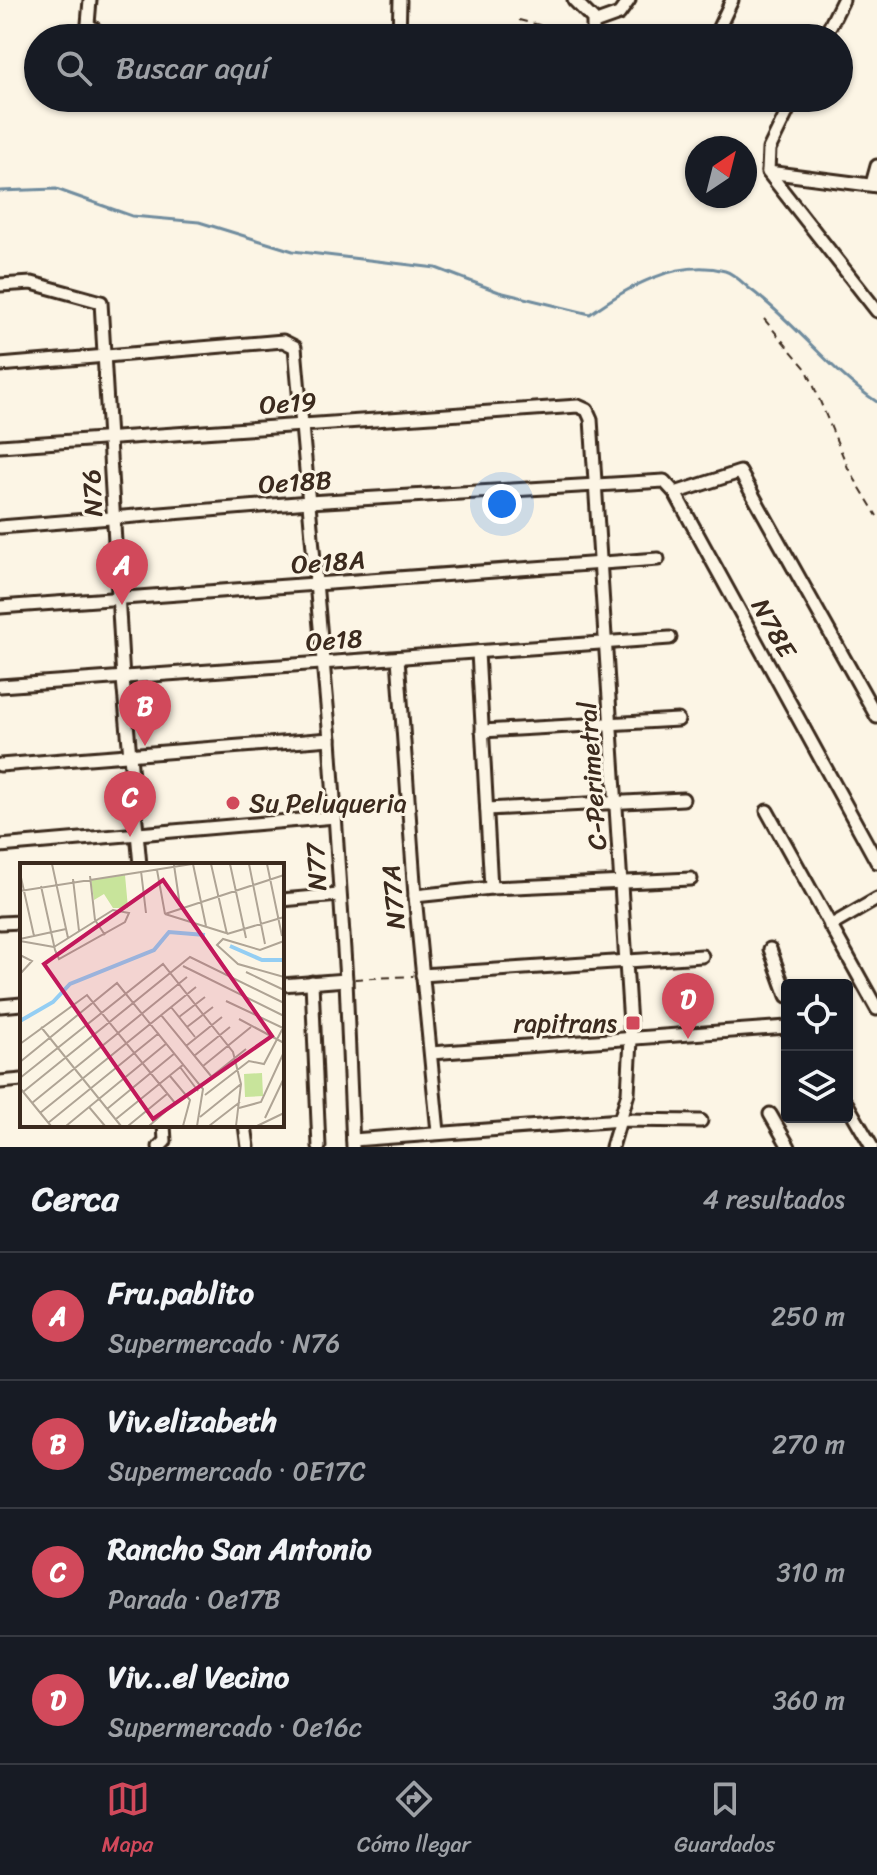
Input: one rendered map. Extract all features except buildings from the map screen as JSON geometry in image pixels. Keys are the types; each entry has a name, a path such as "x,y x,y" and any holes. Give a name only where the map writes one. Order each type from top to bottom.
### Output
{"street":[{"path":"89,24 90,0"},
{"path":"399,24 400,0"},
{"path":"574,0 594,23 619,14 629,0"},
{"path":"721,24 732,0"},
{"path":"831,24 843,0"},
{"path":"787,112 769,149 768,172 877,311"},
{"path":"768,172 875,185 877,166"},
{"name":"N76","path":"0,285 32,283 98,300 101,310 123,679 140,863"},
{"name":"N77","path":"105,358 283,341 293,345 304,424 330,739 353,1144"},
{"path":"0,365 105,358"},
{"name":"Oe19","path":"0,446 578,406"},
{"name":"C-Perimetral","path":"578,406 587,410 591,419 631,1040 628,1093 612,1147"},
{"path":"593,486 664,481 675,493 735,472 743,475 877,717"},
{"name":"Oe18B","path":"0,527 309,502 593,486"},
{"name":"N78E","path":"675,493 877,862"},
{"name":"Oe18A","path":"0,607 658,559"},
{"name":"Oe18","path":"0,686 606,645 670,638"},
{"path":"478,652 491,888"},
{"name":"N77A","path":"398,658 415,896 438,1132"},
{"path":"482,731 678,720"},
{"path":"0,765 330,739"},
{"path":"487,809 683,799"},
{"path":"767,811 877,1009"},
{"path":"0,846 138,837 335,817"},
{"path":"415,896 491,888 691,879"},
{"path":"284,900 339,895"},
{"path":"830,926 877,899"},
{"path":"0,923 20,922"},
{"path":"770,949 781,979"},
{"path":"422,975 702,956"},
{"path":"284,985 346,980"},
{"path":"312,982 319,1147"},
{"path":"0,1006 20,1004"},
{"path":"431,1053 781,1028"},
{"path":"0,1082 20,1080"},
{"path":"770,1114 789,1147"},
{"path":"853,1114 872,1147"},
{"path":"353,1144 438,1132 621,1120 701,1121"},
{"path":"245,1127 248,1147"}],"path":[{"path":"519,20 535,24"},
{"path":"764,319 807,370 848,468 877,516"},
{"path":"346,980 422,975"}],"waterway":[{"path":"0,191 56,189 132,216 199,222 293,251 436,268 499,292 590,314 620,294 671,272 707,268 725,271 767,302 843,376 877,402"}],"place":[{"name":"Fru.pablito","path":"122,605"},
{"name":"Viv.elizabeth","path":"145,746"},
{"name":"Su Peluqueria","path":"233,803"},
{"name":"Rancho San Antonio","path":"130,837"},
{"name":"rapitrans","path":"633,1023"},
{"name":"Viv...el Vecino","path":"688,1039"}]}
